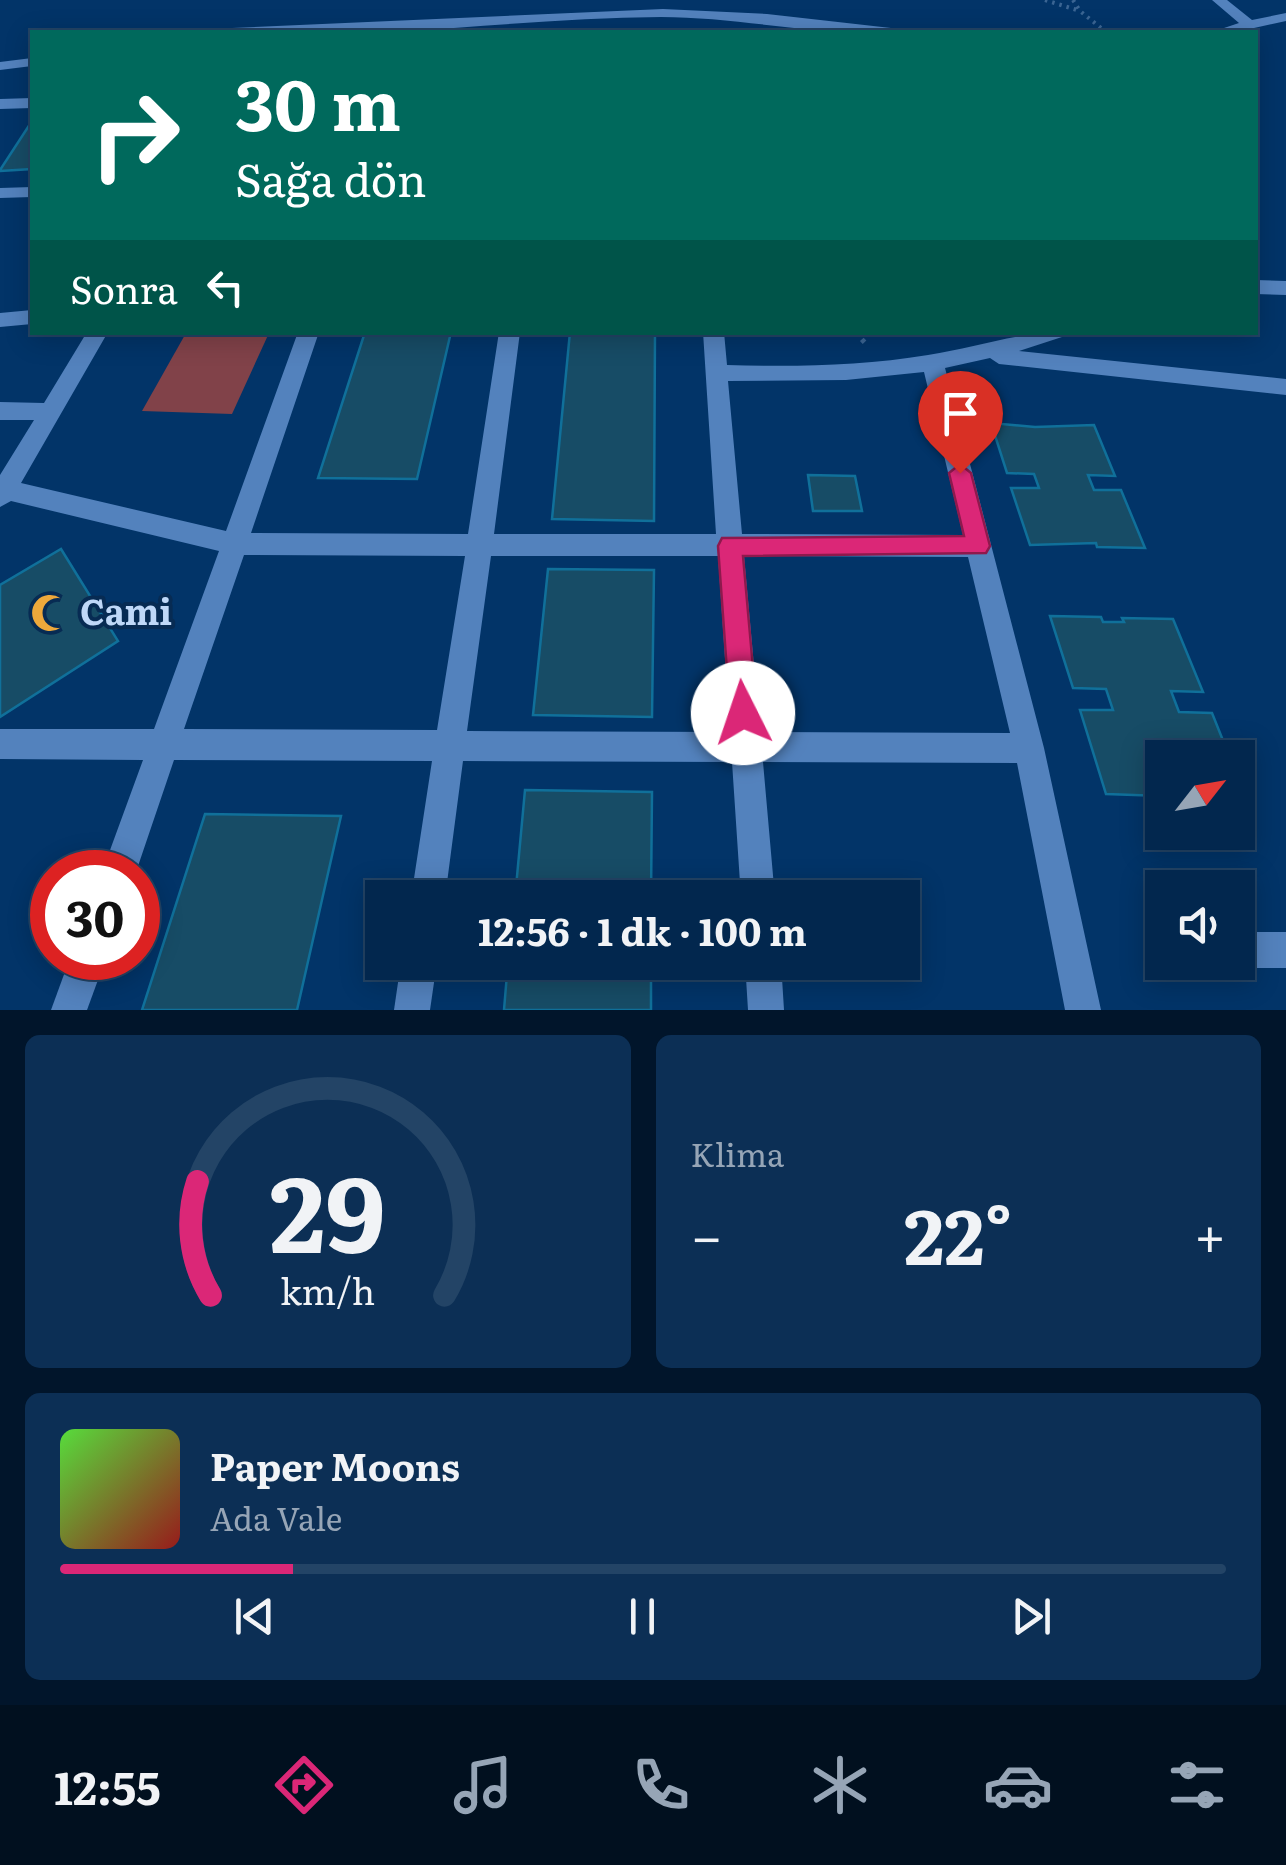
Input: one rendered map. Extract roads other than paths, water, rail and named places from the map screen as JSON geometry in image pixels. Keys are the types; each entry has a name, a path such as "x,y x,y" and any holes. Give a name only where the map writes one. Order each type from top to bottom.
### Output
{"street":[{"path":"1218,0 1249,26"},
{"path":"1229,30 1249,26 1285,9"},
{"path":"278,30 648,14 767,18 873,30"},
{"path":"0,66 30,62"},
{"path":"0,122 6,104"},
{"path":"0,193 30,192"},
{"path":"1258,287 1286,288"},
{"path":"0,320 30,318"},
{"path":"96,335 2,493 237,544 978,546"},
{"path":"127,850 307,335"},
{"path":"431,880 510,335"},
{"path":"713,335 757,880"},
{"path":"716,374 837,375 932,364 984,354 1045,335"},
{"path":"984,354 1286,387"},
{"path":"932,364 1029,748 1083,1010"},
{"path":"0,411 50,412"},
{"path":"0,744 1029,748"},
{"path":"1255,950 1286,950"},
{"path":"70,1010 80,980"},
{"path":"412,1010 416,980"},
{"path":"764,980 766,1010"}],"place":[{"name":"Cami","path":"50,613"}]}
